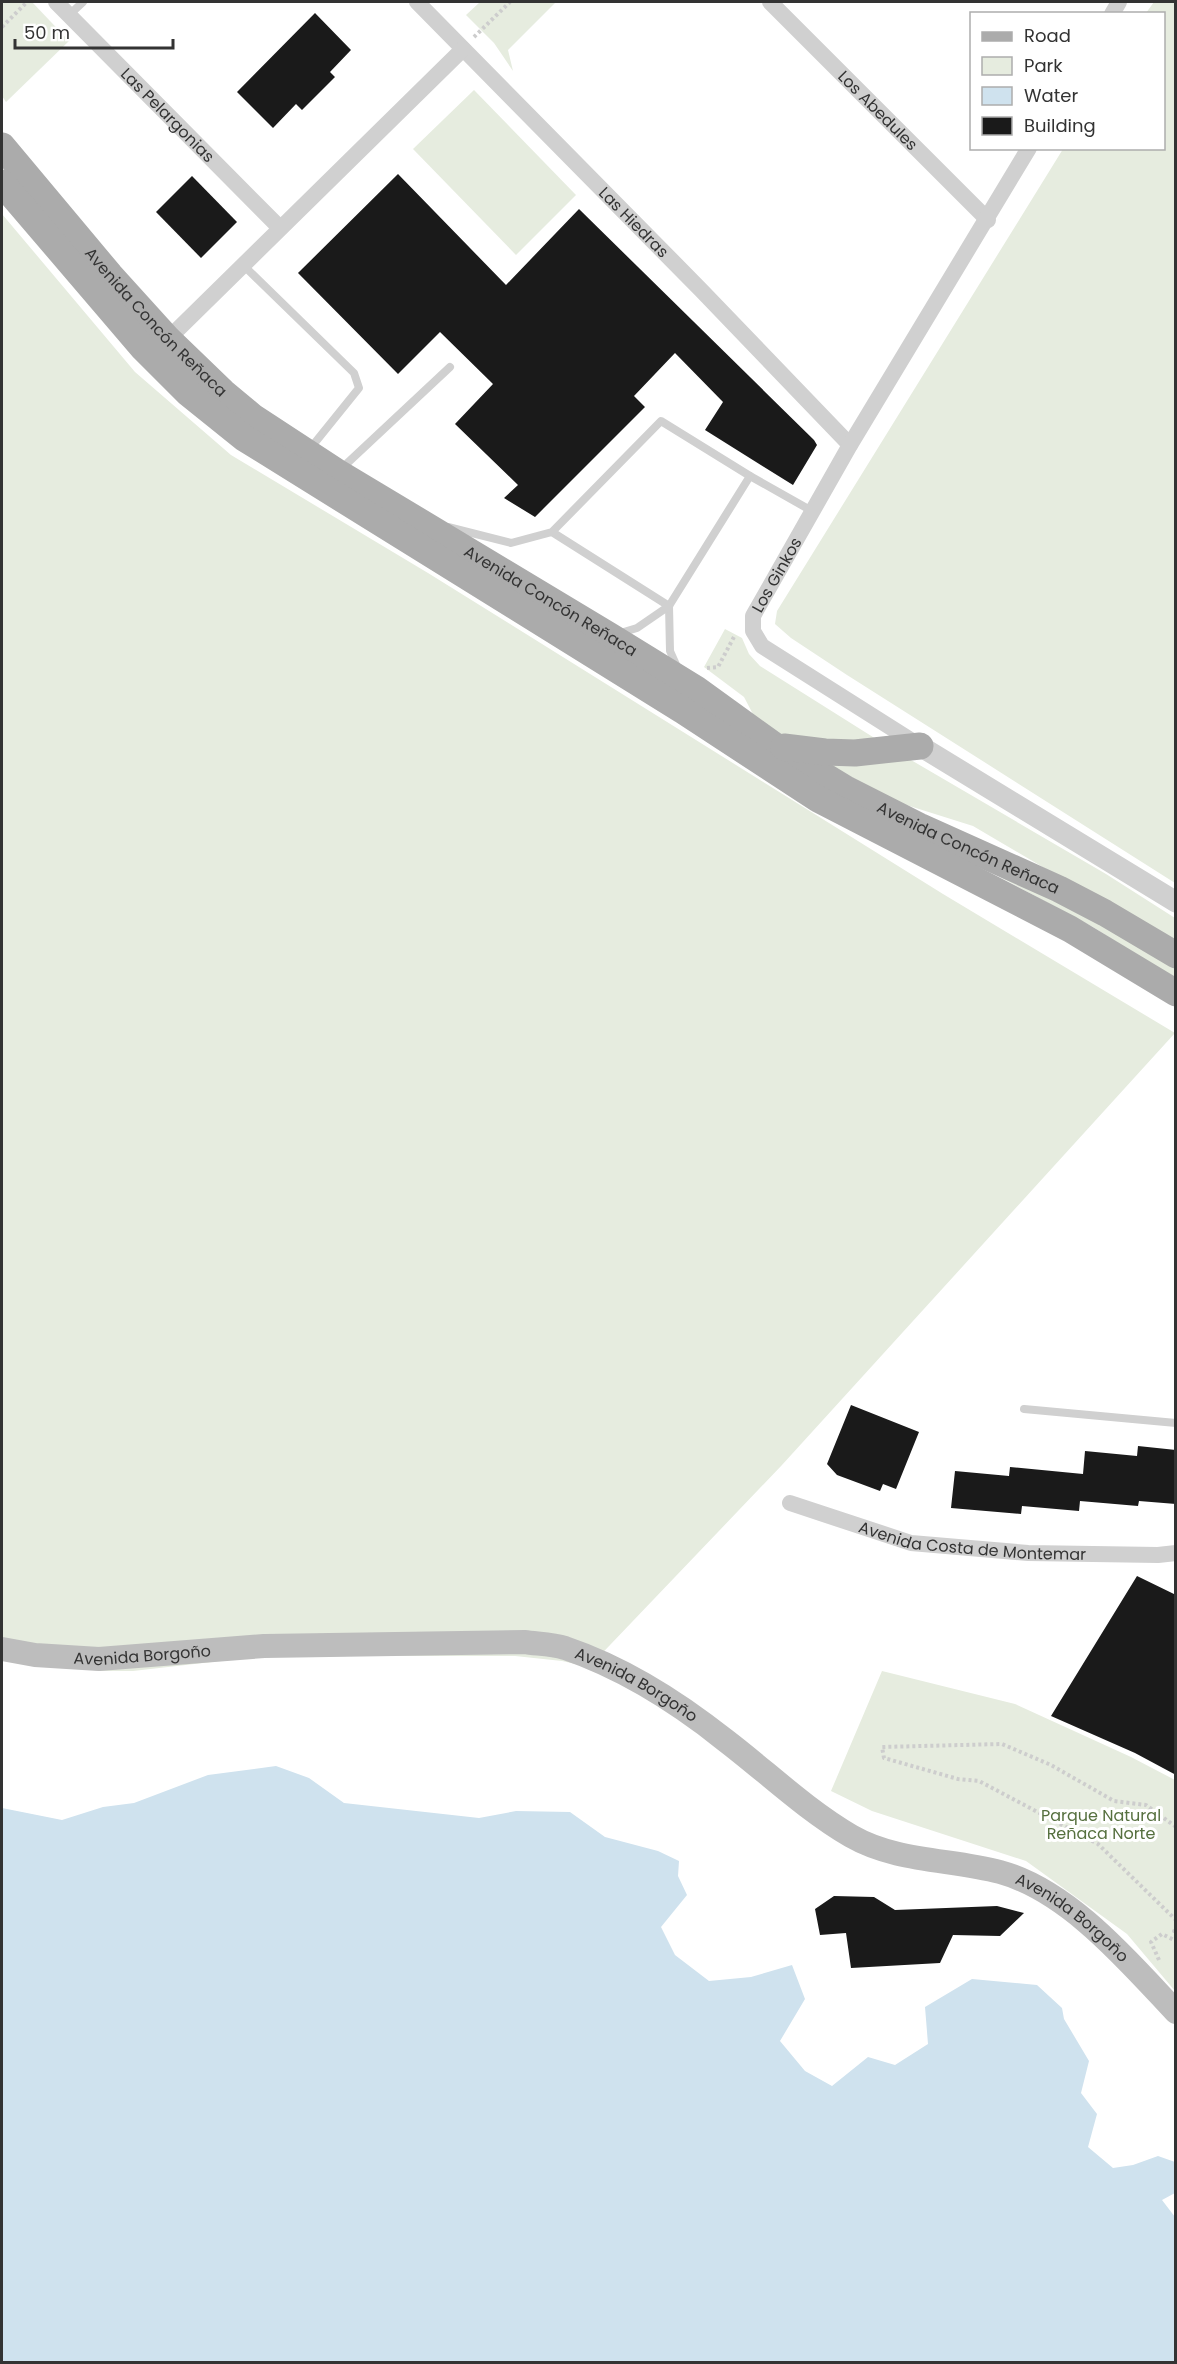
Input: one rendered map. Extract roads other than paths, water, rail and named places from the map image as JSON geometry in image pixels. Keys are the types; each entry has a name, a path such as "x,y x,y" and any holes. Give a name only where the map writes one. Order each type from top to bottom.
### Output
{"main road":[{"name":"Avenida Concón Reñaca","path":"2,146 110,275 168,339 223,392 253,417 307,453 420,521 818,799 1070,929 1176,993"},
{"name":"Avenida Concón Reñaca","path":"2,183 143,348 188,393 244,438 593,640 696,690 775,746 846,789 919,826 1059,889 1105,913 1176,956"},
{"path":"775,746 855,753 920,746"},
{"name":"Avenida Borgoño","path":"2,1649 35,1655 99,1659 264,1646 524,1642 563,1648 620,1669 674,1701 725,1739 786,1791 853,1837 878,1848 907,1855 971,1864 1004,1873 1040,1889 1073,1912 1128,1962 1176,2012"}],"street":[{"name":"Las Pelargonias","path":"56,2 280,228"},
{"name":"Las Hiedras","path":"417,2 850,445"},
{"name":"Los Abedules","path":"770,2 988,219"},
{"path":"168,339 463,49"},
{"name":"Los Ginkos","path":"1028,150 812,511 753,616 753,630 756,639 762,645 920,746 1176,902"},
{"name":"Avenida Costa de Montemar","path":"790,1503 910,1543 1028,1552 1158,1555 1176,1553"},
{"name":"Avenida Costa de Montemar","path":"1158,1555 1176,1559"}],"lane":[{"path":"69,15 83,2"},
{"path":"243,265 354,373 359,388 307,453"},
{"path":"338,472 450,367"},
{"path":"420,521 511,543 552,532 661,421 812,511"},
{"path":"593,640 637,628 669,606 750,476"},
{"path":"552,532 669,606"},
{"path":"669,606 670,651 680,672 696,690"},
{"path":"1024,1409 1176,1423"}],"water":[{"path":"276,1766 309,1778 344,1803 479,1818 516,1811 570,1812 605,1837 658,1851 679,1861 678,1876 687,1895 661,1927 675,1955 709,1981 751,1977 792,1965 805,1999 780,2041 805,2071 832,2086 868,2057 895,2065 928,2044 925,2007 972,1979 1037,1985 1062,2008 1064,2019 1089,2061 1081,2093 1097,2114 1088,2147 1113,2168 1133,2165 1158,2156 1175,2162 1175,2193 1162,2200 1175,2217 1175,2362 2,2362 2,1808 62,1820 103,1807 134,1803 208,1775"}],"park label":[{"name":"Parque Natural Reñaca Norte","path":"1101,1824"}]}
